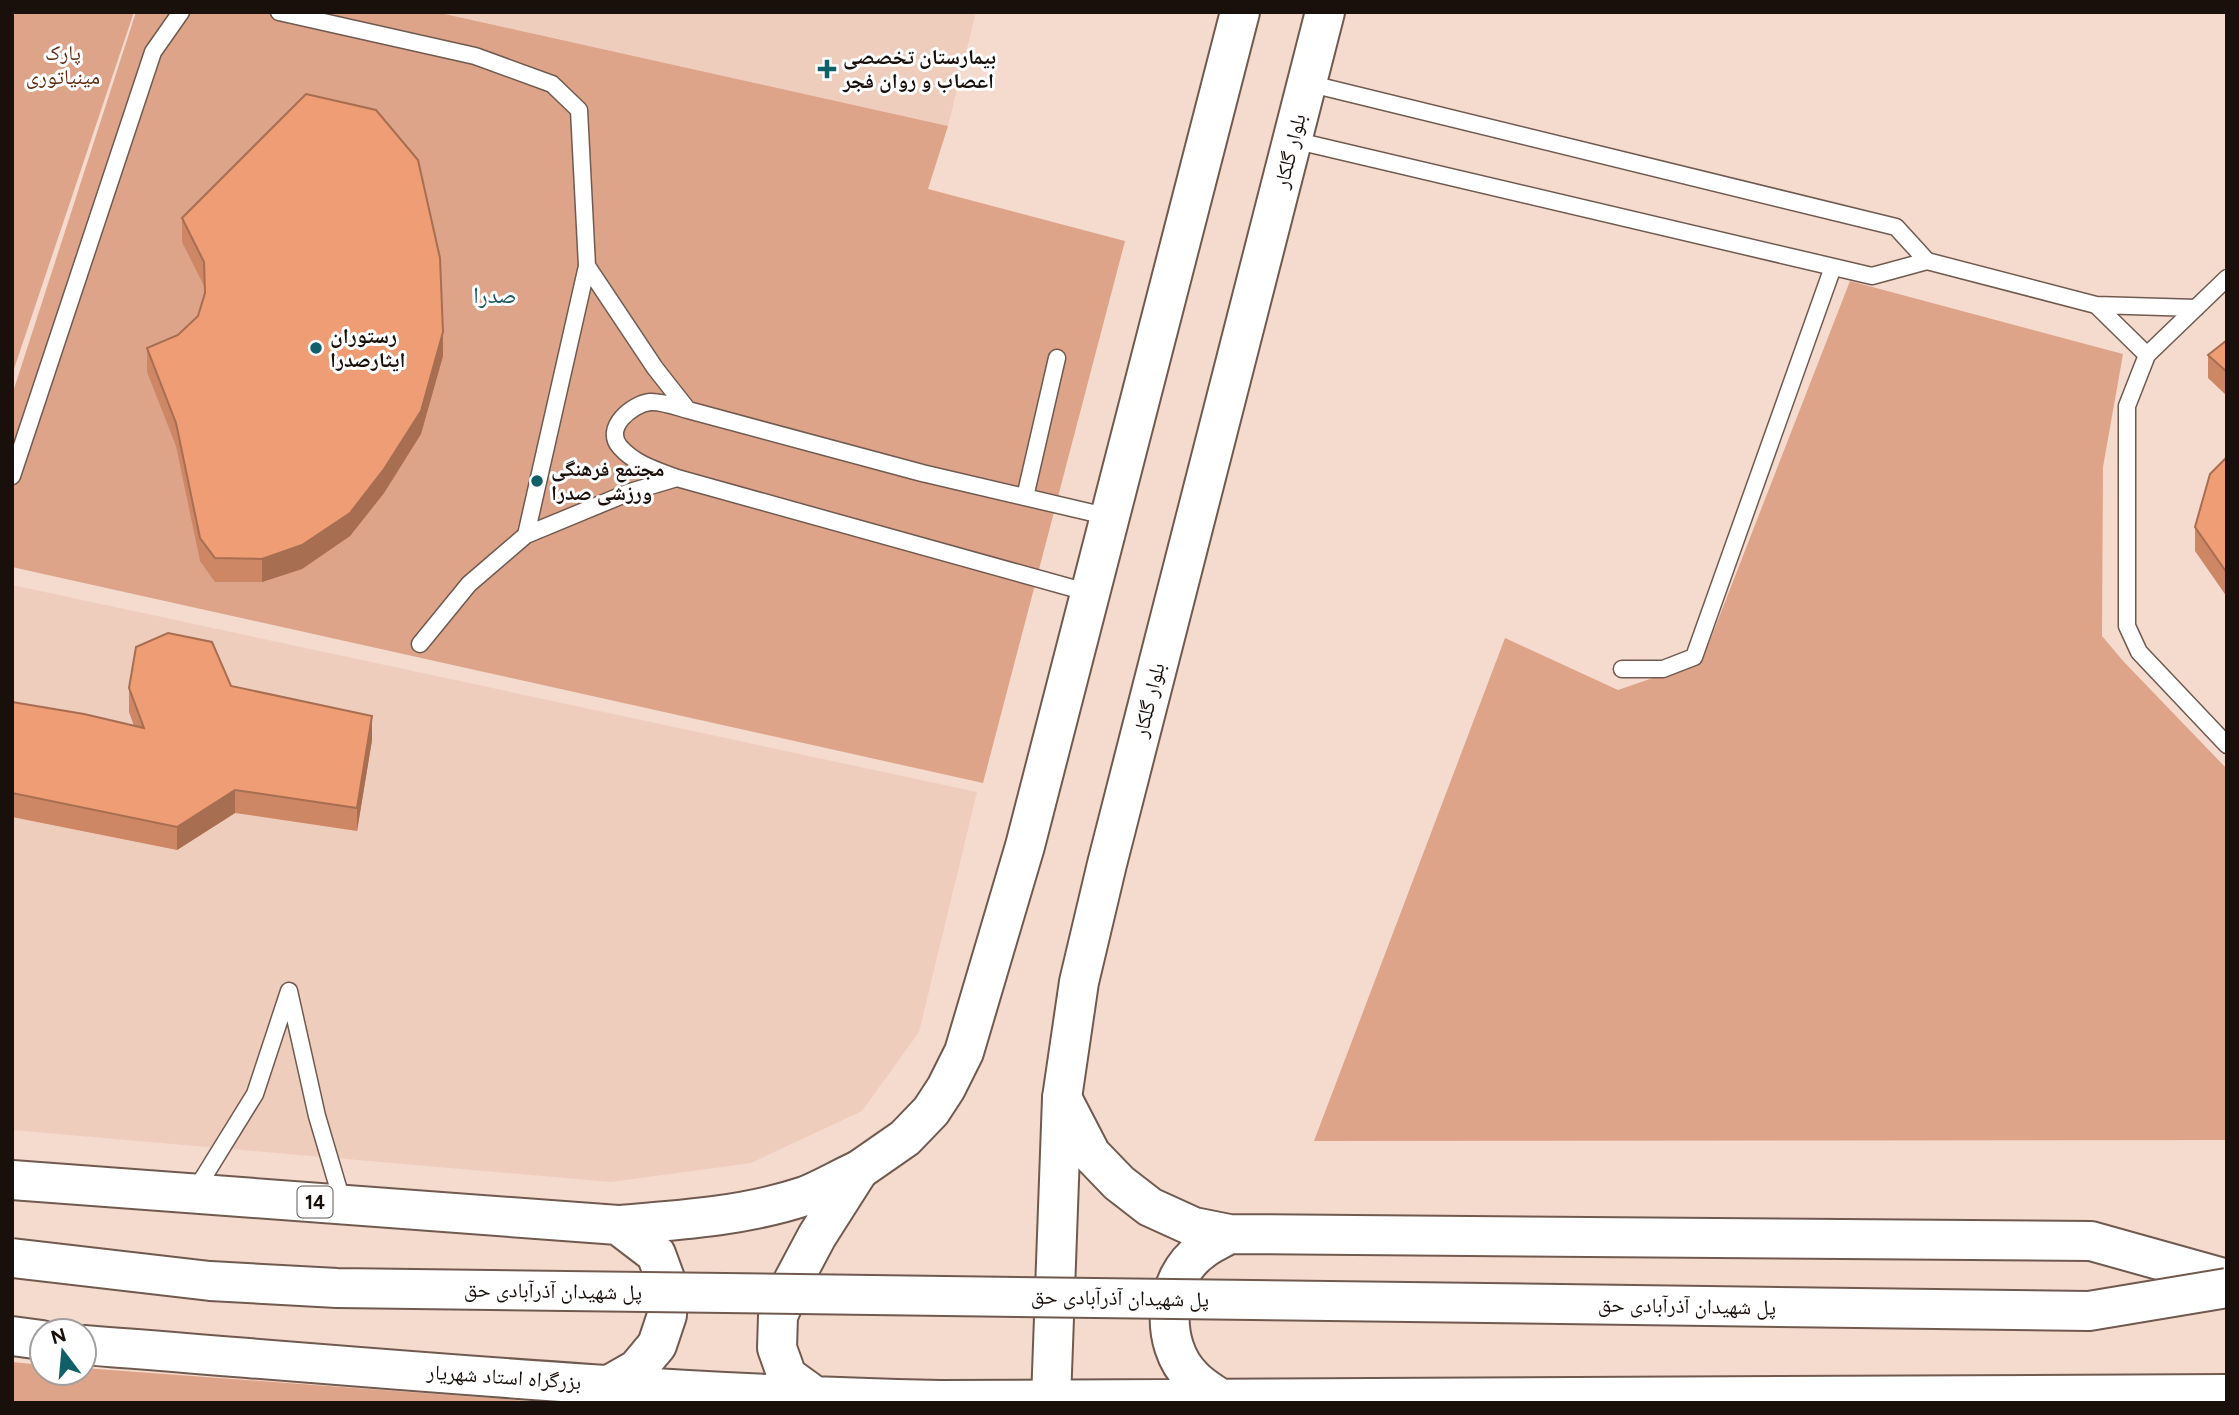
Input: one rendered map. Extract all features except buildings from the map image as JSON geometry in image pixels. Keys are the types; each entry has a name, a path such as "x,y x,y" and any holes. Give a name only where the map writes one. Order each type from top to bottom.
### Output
{"main road":[{"path":"618,1225 688,1219 755,1209 807,1195 859,1170 905,1138 931,1111 946,1088 964,1052 1025,846 1240,12"},
{"name":"بلوار گلکار","path":"1051,1399 1062,1098 1079,982 1325,12"},
{"path":"1062,1098 1091,1154 1119,1184 1150,1207 1194,1227 1229,1234 2091,1241 2227,1279"},
{"path":"816,1397 787,1376 777,1348 778,1316 817,1236 859,1170"},
{"name":"14","path":"12,1180 618,1225"},
{"path":"609,1385 636,1369 657,1345 667,1315 667,1283 656,1254 618,1225"},
{"path":"1218,1397 1190,1376 1173,1347 1168,1312 1177,1279 1199,1252 1229,1234"},
{"name":"پل شهیدان آذرآبادی حق","path":"12,1258 210,1281 337,1288 2089,1311 2227,1288"},
{"name":"بزرگراه استاد شهریار","path":"98,1346 609,1385 816,1397 1051,1399 2227,1394"}],"lane":[{"path":"12,476 153,52 181,12"},
{"path":"279,12 475,56 552,84 579,110 587,266 526,535"},
{"path":"1307,83 1896,227 1927,261"},
{"path":"1293,140 1872,276 1927,261 2096,305 2196,308"},
{"path":"587,266 655,368 688,410"},
{"path":"1622,669 1663,669 1694,657 1833,267"},
{"path":"2227,278 2147,355 2127,405 2127,625 2139,652 2227,745"},
{"path":"2096,305 2147,355"},
{"path":"1025,497 1057,358"},
{"path":"1090,593 677,478 637,462 617,444 615,430 621,418 633,408 651,402 922,473 1110,517"},
{"path":"420,644 470,584 526,535 630,492 677,478"},
{"path":"193,1194 256,1094 289,992 317,1116 343,1204"}],"shaded area":[{"name":"بیمارستان تخصصی اعصاب و روان فجر","path":"436,12 976,12 948,126"},
{"path":"12,585 977,792 919,1032 862,1111 751,1163 611,1182 12,1130"}],"green space":[{"name":"پارک مینیاتوری","path":"12,12 134,12 12,375"},
{"name":"مجتمع فرهنگی ورزشی صدرا","path":"136,12 436,12 948,126 928,189 1125,241 983,783 12,567 12,395"},
{"path":"1850,281 2123,354 2103,467 2102,636 2227,769 2227,1140 1314,1141 1505,638 1618,690 1702,661"},
{"path":"12,1362 28,1364 28,1387 98,1387 98,1369 556,1403 12,1403"}],"place":[{"name":"بیمارستان تخصصی اعصاب و روان فجر","path":"827,69"},
{"name":"رستوران ایثارصدرا","path":"316,348"},
{"name":"مجتمع فرهنگی ورزشی صدرا","path":"537,481"}],"district":[{"name":"صدرا","path":"495,295"}]}
